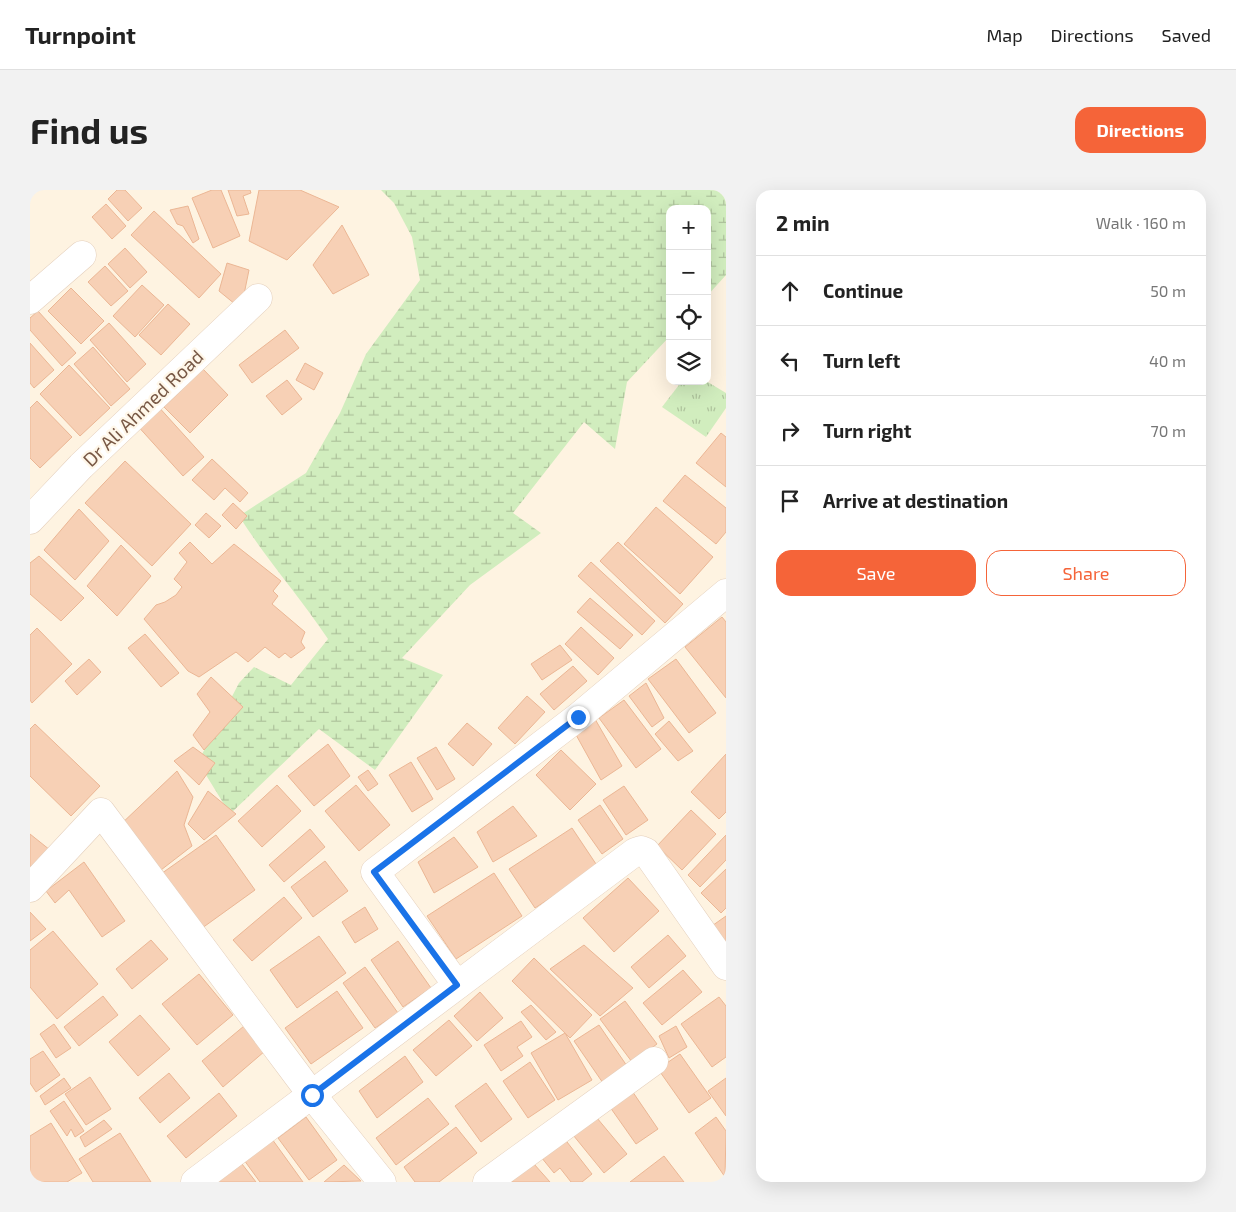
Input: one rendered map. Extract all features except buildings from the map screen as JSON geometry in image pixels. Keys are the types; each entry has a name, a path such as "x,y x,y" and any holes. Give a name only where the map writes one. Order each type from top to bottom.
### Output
{"street":[{"path":"30,300 82,254"},
{"name":"Dr Ali Ahmed Road","path":"30,520 81,466 258,298"},
{"path":"457,985 374,872 578,717 726,593"},
{"path":"30,888 101,812 312,1095 382,1182"},
{"path":"195,1182 635,852 641,850 646,852 726,966"},
{"path":"487,1182 654,1061"}],"green space":[{"path":"381,190 726,190 726,275 711,292 711,205 666,205 666,340 627,382 615,449 584,422 513,513 541,533 470,585 402,658 443,675 375,770 319,729 230,814 198,762 239,683 254,667 291,685 328,639 239,516 306,473 340,413 366,354 420,280 412,237 394,203"},
{"path":"711,384 726,393 726,408 706,437 662,407 679,385"}],"route":[{"path":"312,1095 457,985 374,872 578,717"}]}
